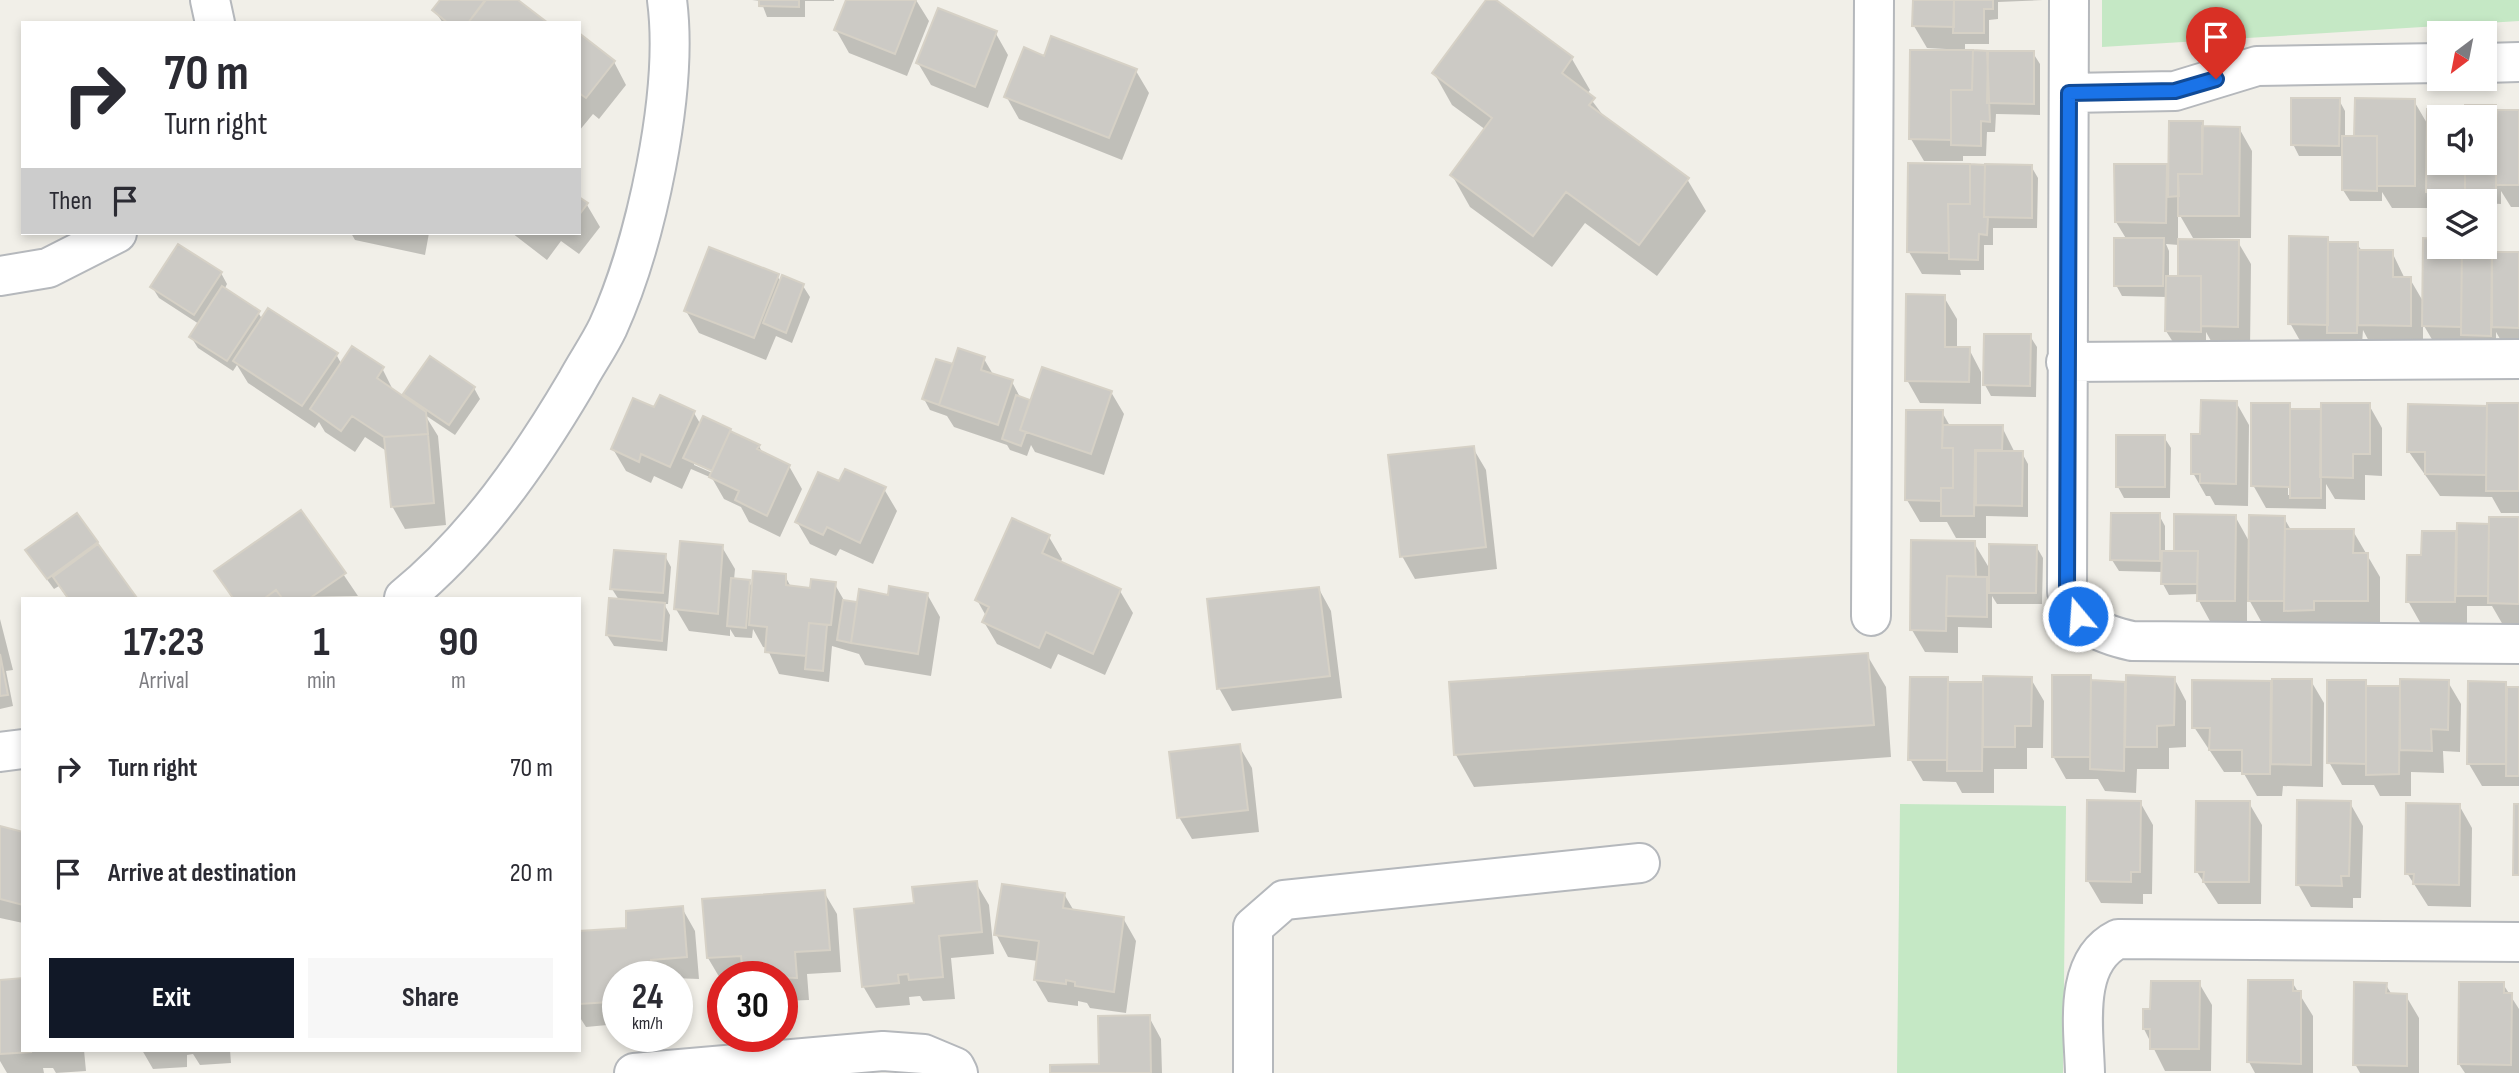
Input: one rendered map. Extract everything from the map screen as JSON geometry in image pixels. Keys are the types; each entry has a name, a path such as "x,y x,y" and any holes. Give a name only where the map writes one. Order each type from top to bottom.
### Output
{"street":[{"path":"210,0 215,21"},
{"path":"405,597 477,526 547,432 608,327 640,232 666,109 670,29 667,0"},
{"path":"1871,616 1874,0"},
{"path":"2070,0 2066,362 2067,592 2078,616 2105,635 2133,642 2519,644"},
{"path":"2497,62 2519,62"},
{"path":"2069,93 2175,91 2257,66 2427,63"},
{"path":"0,276 48,268 113,235"},
{"path":"2066,362 2519,359"},
{"path":"0,752 21,749"},
{"path":"1252,1073 1253,927 1284,900 1640,863"},
{"path":"2085,1073 2083,996 2092,965 2102,947 2118,939 2519,942"},
{"path":"634,1073 883,1051 924,1054 955,1068 958,1073"}],"green space":[{"path":"2102,0 2519,0 2519,21 2427,21 2427,27 2102,47"},
{"path":"1900,804 2066,806 2063,1073 1897,1073"}],"building":[{"path":"440,0 485,0 469,21 446,21 432,10"},
{"path":"486,0 518,0 545,21 470,21"},
{"path":"759,0 799,0 799,7 759,6"},
{"path":"846,0 916,0 895,54 834,30"},
{"path":"1486,0 1496,0 1573,57 1562,73 1595,98 1589,105 1689,178 1639,245 1566,192 1533,236 1450,175 1492,118 1432,73"},
{"path":"1913,0 1954,0 1954,27 1912,26"},
{"path":"1954,0 1993,0 1993,9 1984,9 1984,33 1953,33"},
{"path":"938,8 997,31 975,87 916,63"},
{"path":"581,35 615,61 586,98 581,94"},
{"path":"1051,36 1137,69 1109,138 1004,97 1024,47 1044,56"},
{"path":"1910,50 1973,50 1972,90 1951,90 1951,140 1909,139"},
{"path":"1973,50 1987,51 1990,122 1981,121 1981,146 1951,145 1951,90 1972,90"},
{"path":"1988,51 2034,51 2034,104 1987,103"},
{"path":"2291,98 2340,98 2339,146 2291,145"},
{"path":"2355,98 2415,99 2415,186 2377,186 2377,136 2354,136"},
{"path":"2427,109 2427,175 2465,175 2465,189 2427,189 2426,192"},
{"path":"2497,110 2519,110 2519,185 2496,185"},
{"path":"2169,121 2203,121 2202,174 2178,174 2179,196 2168,197"},
{"path":"2202,126 2240,127 2239,216 2178,216 2178,174 2202,174"},
{"path":"2342,136 2377,136 2377,191 2342,190"},
{"path":"1908,163 1970,164 1970,204 1948,204 1949,253 1907,252"},
{"path":"1970,164 1985,165 1984,217 1988,217 1987,235 1979,234 1978,260 1949,259 1948,204 1970,204"},
{"path":"1985,164 2032,165 2032,218 1984,217"},
{"path":"2114,164 2167,164 2166,223 2115,222"},
{"path":"2465,175 2496,175 2496,189 2465,189"},
{"path":"581,198 588,203 581,212"},
{"path":"2289,236 2328,237 2328,325 2288,324"},
{"path":"2114,238 2164,238 2163,286 2114,286"},
{"path":"2423,238 2427,238 2427,259 2462,259 2461,327 2422,326"},
{"path":"2178,239 2239,240 2238,327 2201,326 2201,276 2178,276"},
{"path":"2328,242 2358,242 2357,333 2327,333"},
{"path":"178,244 222,272 194,315 150,287"},
{"path":"709,247 779,274 754,338 684,311"},
{"path":"2358,250 2393,250 2393,277 2411,277 2411,326 2358,325"},
{"path":"2497,252 2519,252 2519,328 2492,327 2492,259 2497,259"},
{"path":"2462,259 2492,259 2491,336 2461,335"},
{"path":"782,275 804,284 786,333 763,323"},
{"path":"2166,276 2201,276 2201,332 2165,331"},
{"path":"222,286 260,311 227,361 189,337"},
{"path":"1906,294 1945,295 1945,347 1970,347 1969,382 1905,381"},
{"path":"268,308 338,353 302,406 233,361"},
{"path":"1984,334 2031,334 2030,386 1983,385"},
{"path":"352,346 384,367 377,378 426,412 428,434 384,437 352,416 341,431 310,409"},
{"path":"958,348 985,357 981,370 1013,380 998,425 939,405"},
{"path":"430,356 475,387 449,425 403,394"},
{"path":"936,359 953,364 939,405 922,399"},
{"path":"1042,367 1112,391 1091,454 1020,430"},
{"path":"660,395 695,411 670,467 641,454 639,462 611,449 633,398 654,407"},
{"path":"1016,395 1030,400 1020,430 1026,432 1021,446 1002,439"},
{"path":"2201,400 2237,401 2236,484 2200,483 2200,474 2191,474 2191,434 2200,434"},
{"path":"2251,403 2290,403 2290,487 2251,486"},
{"path":"2321,403 2370,403 2370,454 2353,454 2353,478 2320,477"},
{"path":"2487,403 2519,403 2519,491 2486,491"},
{"path":"2408,404 2487,406 2486,475 2425,474 2425,452 2407,452"},
{"path":"2290,409 2321,409 2321,498 2290,498"},
{"path":"1906,410 1943,410 1942,448 1953,448 1953,488 1941,488 1941,501 1905,500"},
{"path":"703,416 731,429 712,471 683,458"},
{"path":"1943,425 2003,425 2002,450 1975,450 1974,516 1941,516 1941,488 1953,488 1953,448 1942,448"},
{"path":"730,431 760,445 757,449 790,465 767,516 735,500 739,491 709,477"},
{"path":"428,434 434,503 391,507 384,437"},
{"path":"2116,435 2165,435 2165,487 2116,487"},
{"path":"1474,446 1486,547 1400,557 1388,455"},
{"path":"1976,451 2023,451 2022,506 1976,505"},
{"path":"845,469 886,487 860,543 827,527 823,535 795,522 818,472 839,481"},
{"path":"301,510 346,573 311,597 281,597 276,590 266,597 232,597 214,571"},
{"path":"77,513 98,542 47,579 25,550"},
{"path":"2111,513 2160,513 2160,561 2110,560"},
{"path":"2174,514 2236,515 2235,601 2197,601 2198,551 2174,551"},
{"path":"2249,515 2285,516 2284,601 2248,601"},
{"path":"2489,517 2519,517 2519,604 2488,603"},
{"path":"1012,518 1050,535 1042,553 1121,589 1093,654 1046,632 1039,648 982,622 989,607 975,600"},
{"path":"2457,523 2489,524 2488,596 2456,596"},
{"path":"2285,529 2354,529 2353,553 2368,553 2368,601 2314,601 2314,610 2284,611"},
{"path":"2422,531 2456,531 2455,602 2406,602 2407,555 2421,555"},
{"path":"1911,540 1975,541 1976,577 1947,576 1946,631 1910,630"},
{"path":"680,541 723,545 718,614 674,609"},
{"path":"98,544 136,597 67,597 53,577"},
{"path":"1989,544 2037,545 2036,593 1989,593"},
{"path":"614,550 666,554 663,593 610,589"},
{"path":"2162,551 2198,551 2197,584 2161,584"},
{"path":"753,571 786,574 786,585 810,588 811,579 836,582 831,625 809,623 806,656 765,652 767,627 749,625"},
{"path":"1947,576 1987,577 1987,617 1946,616"},
{"path":"731,578 750,580 746,628 727,626"},
{"path":"889,586 928,593 918,654 851,643 859,589 888,595"},
{"path":"1319,587 1330,676 1217,689 1207,599"},
{"path":"276,590 281,597 266,597"},
{"path":"609,598 665,603 662,641 606,635"},
{"path":"843,600 857,602 851,643 837,640"},
{"path":"809,623 827,625 823,671 805,669"},
{"path":"1868,653 1874,725 1454,755 1449,682"},
{"path":"0,654 8,695 0,696"},
{"path":"2052,675 2091,675 2090,757 2052,757"},
{"path":"2126,675 2175,677 2174,725 2157,726 2157,747 2125,747"},
{"path":"1983,676 2032,677 2031,726 2015,726 2015,747 1983,747"},
{"path":"1910,677 1948,677 1947,760 1908,760"},
{"path":"2272,679 2312,679 2311,765 2271,764"},
{"path":"2400,679 2449,680 2448,730 2431,729 2432,751 2400,750"},
{"path":"2091,680 2125,682 2124,771 2090,769"},
{"path":"2192,680 2271,681 2270,774 2242,774 2242,750 2209,750 2210,728 2192,728"},
{"path":"2327,680 2366,680 2366,764 2327,763"},
{"path":"2468,681 2506,682 2506,764 2467,764"},
{"path":"1948,682 1983,682 1982,771 1947,771"},
{"path":"2366,686 2400,686 2399,774 2366,775"},
{"path":"2507,687 2519,687 2519,776 2506,776"},
{"path":"1240,744 1248,810 1177,818 1169,752"},
{"path":"2087,800 2141,801 2140,872 2131,872 2131,882 2086,881"},
{"path":"2297,800 2351,801 2349,876 2341,876 2342,886 2296,885"},
{"path":"2196,801 2250,801 2249,882 2203,882 2204,872 2195,872"},
{"path":"2406,803 2460,804 2459,885 2413,884 2414,874 2405,874"},
{"path":"2514,804 2519,804 2519,875 2513,875"},
{"path":"0,826 21,831 21,904 0,899"},
{"path":"977,881 982,932 939,936 943,977 909,980 908,974 898,975 899,983 862,987 854,909 914,903 912,887"},
{"path":"1002,884 1065,893 1063,908 1124,917 1114,992 1075,986 1075,982 1066,980 1066,984 1034,980 1039,941 994,935"},
{"path":"825,890 830,950 795,952 796,961 742,961 741,956 707,958 702,899"},
{"path":"683,906 687,957 651,961 602,961 602,1003 581,1004 581,931 626,928 626,911"},
{"path":"21,978 21,1052 32,1052 0,1054 0,980"},
{"path":"2248,980 2293,980 2293,991 2301,991 2301,1064 2247,1062"},
{"path":"2151,981 2200,981 2199,1049 2150,1049 2150,1029 2143,1029 2143,1009 2150,1009"},
{"path":"2354,982 2387,983 2386,993 2407,994 2407,1066 2353,1065"},
{"path":"2459,982 2504,982 2504,993 2512,993 2511,1065 2458,1064"},
{"path":"1150,1015 1151,1073 1050,1073 1050,1065 1099,1064 1098,1016"}],"route":[{"path":"2078,616 2067,592 2069,93 2175,91 2216,79"}]}
